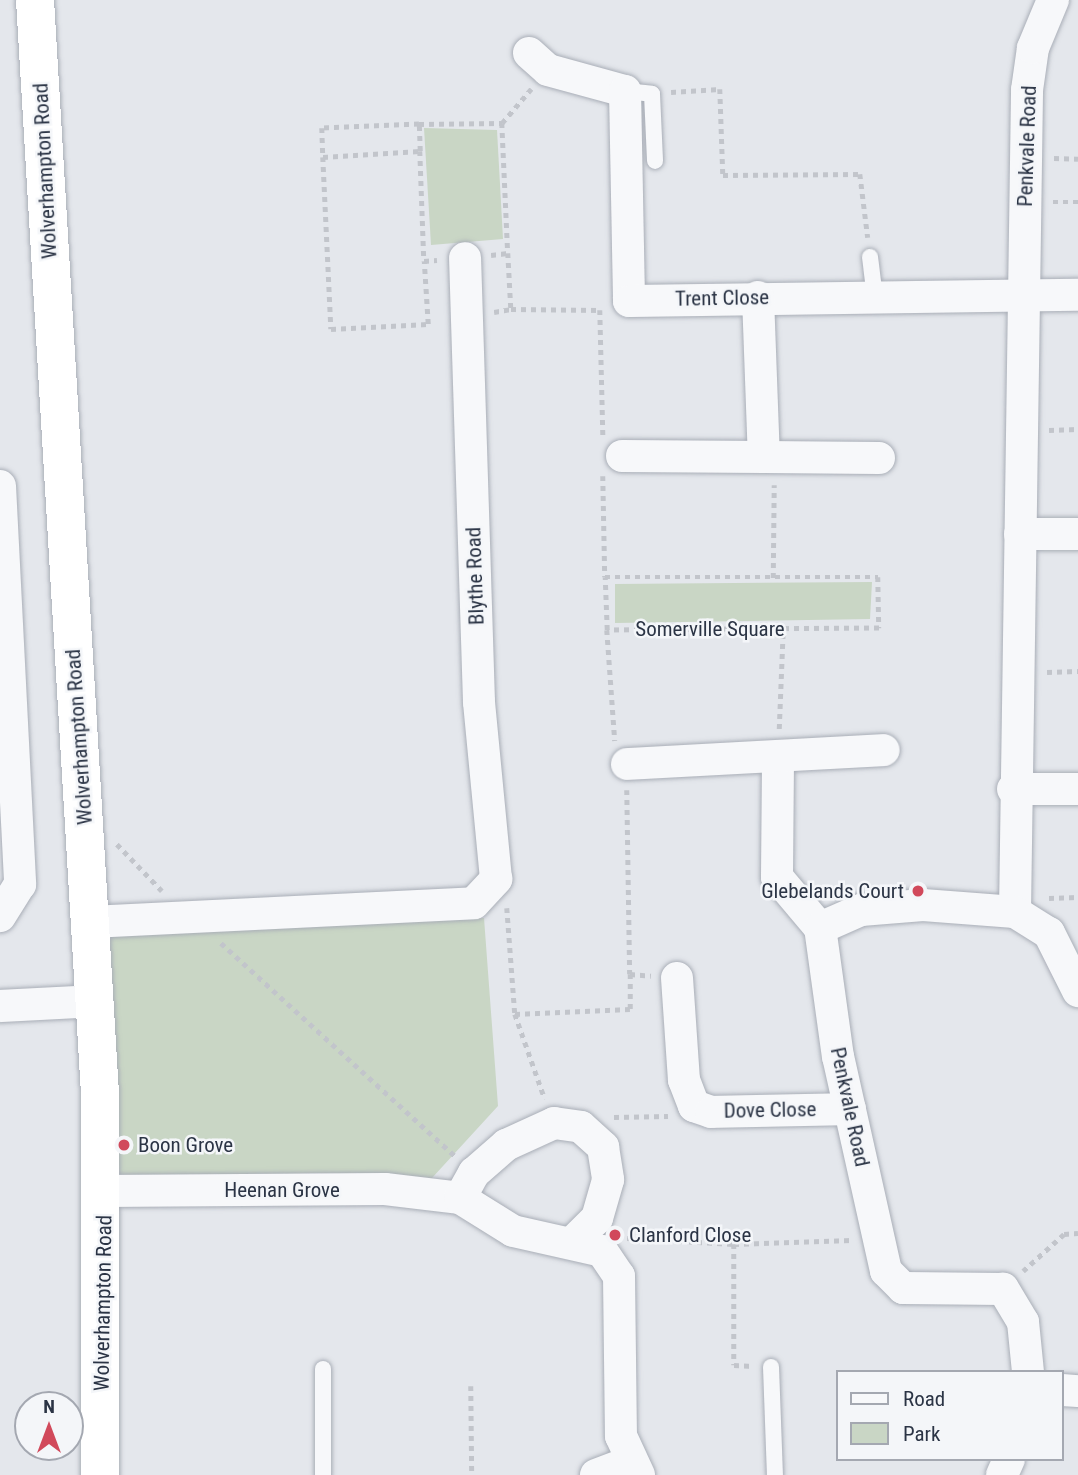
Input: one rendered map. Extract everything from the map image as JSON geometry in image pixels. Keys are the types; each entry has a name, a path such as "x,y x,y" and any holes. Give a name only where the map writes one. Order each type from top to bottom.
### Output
{"highway":[{"name":"Wolverhampton Road","path":"35,0 91,922 104,1191 100,1475"}],"street":[{"name":"Penkvale Road","path":"1015,912 1013,789 1027,90 1033,48 1053,0"},
{"path":"538,61 638,92"},
{"name":"Trent Close","path":"638,92 629,301 875,295 1024,296"},
{"name":"Blythe Road","path":"465,258 479,702 496,879 488,891"},
{"path":"1024,296 1078,295"},
{"path":"758,297 769,456"},
{"path":"622,456 879,458"},
{"path":"0,486 19,884 0,916"},
{"path":"1020,534 1078,534"},
{"path":"627,764 778,761 793,753 884,750"},
{"path":"778,761 777,877 820,928 860,910 923,905 1015,912 1049,933 1078,991"},
{"path":"1013,789 1078,789"},
{"path":"91,922 184,915 474,903 488,891"},
{"name":"Penkvale Road","path":"820,928 850,1109 886,1271 903,1288 1003,1289"},
{"name":"Dove Close","path":"677,978 684,1080 694,1106 711,1112 850,1109"},
{"path":"0,1006 95,1000"},
{"path":"467,1186 506,1145 568,1125 608,1163 605,1202 575,1240 614,1260 619,1276 621,1436 634,1469 596,1475"},
{"name":"Heenan Grove","path":"104,1191 467,1186 513,1231 543,1240 575,1240"},
{"path":"1003,1289 1023,1322 1028,1370"}],"lane":[{"path":"638,92 655,161"},
{"path":"870,257 875,295"},
{"path":"772,1367 775,1475"},
{"path":"323,1369 323,1475"}],"path":[{"path":"508,253 502,123 538,61"},
{"path":"638,92 720,89 723,175 860,174 870,257"},
{"path":"419,124 502,123"},
{"path":"420,151 424,261"},
{"path":"769,456 773,578"},
{"name":"Somerville Square","path":"605,577 773,578 878,578 879,628 607,630 605,577"},
{"path":"778,761 783,629"},
{"path":"516,1014 630,1009 627,764 617,763 607,630"},
{"path":"83,808 184,915 320,1029 467,1186"},
{"path":"488,891 509,909 516,1014 568,1125 594,1118 682,1116 694,1106"},
{"path":"630,975 677,978"},
{"path":"605,1202 627,1238 734,1244 877,1239"},
{"path":"1003,1289 1064,1234 1078,1233"},
{"path":"734,1244 734,1366 772,1367"},
{"path":"471,1386 472,1475"}],"green space":[{"path":"424,128 497,130 503,239 431,245"},
{"path":"872,582 870,619 615,623 615,584"},
{"path":"484,918 498,1106 432,1178 317,1173 120,1179 103,931"}],"place":[{"name":"Glebelands Court","path":"918,891"},
{"name":"Boon Grove","path":"124,1145"},
{"name":"Clanford Close","path":"615,1235"}]}
